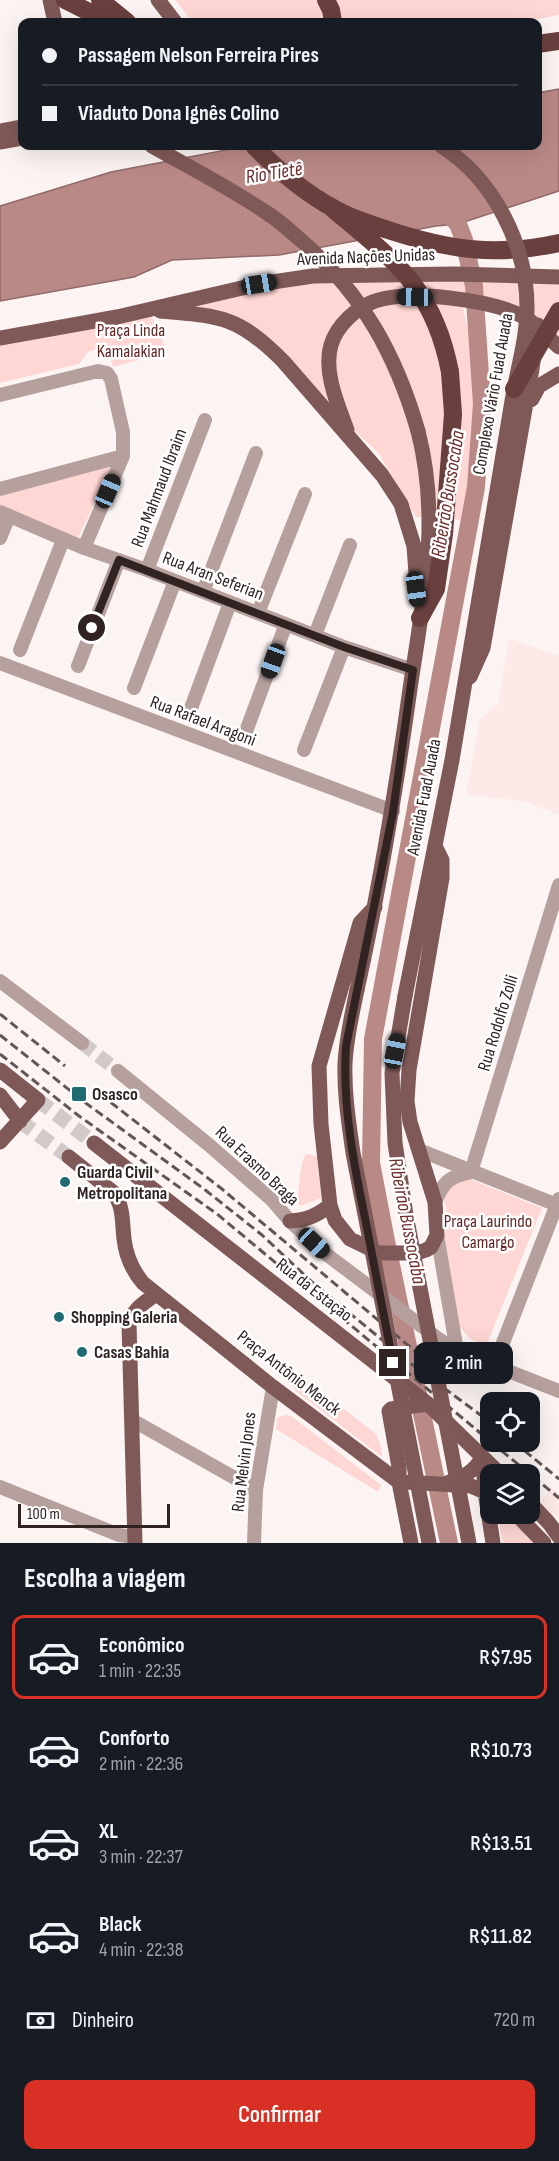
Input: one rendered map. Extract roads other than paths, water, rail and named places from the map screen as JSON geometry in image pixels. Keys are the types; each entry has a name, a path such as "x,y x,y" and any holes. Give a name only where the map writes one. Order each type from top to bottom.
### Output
{"highway":[{"path":"65,0 101,18"},
{"path":"100,0 122,18"},
{"path":"326,0 332,18"},
{"path":"542,43 559,41"},
{"path":"259,150 296,183 333,209 400,267 418,289 440,334 450,372 453,414 444,534 436,590 420,618"},
{"path":"333,209 370,225 455,248 491,250 529,248 559,243"},
{"path":"519,396 559,311"}],"main road":[{"path":"50,0 54,18"},
{"path":"119,0 121,18"},
{"path":"158,0 172,18"},
{"path":"542,41 559,35"},
{"path":"0,131 18,128"},
{"path":"0,142 18,139"},
{"path":"159,150 268,213 317,255 347,286 370,319 394,361 408,396 418,431 427,477 430,522 428,570 420,618"},
{"name":"Complexo Vário Fuad Auada","path":"446,150 468,168 504,215 521,259 526,285 527,308 519,396 477,604"},
{"name":"Avenida Nações Unidas","path":"0,338 117,316 259,284 313,276 454,274 559,277"},
{"path":"350,438 335,396 329,366 331,345 341,324 375,301 403,297 461,299 493,304 524,317 559,347"},
{"path":"144,310 216,316 244,327 283,361 382,475 401,504 414,546 420,618"},
{"path":"465,687 483,648 519,396 532,369 537,326"},
{"path":"519,396 532,399 545,380 559,374"},
{"name":"Avenida Fuad Auada","path":"468,1543 406,1215 395,1143 392,1073 465,687 477,604"},
{"name":"Avenida Fuad Auada","path":"420,618 393,812 346,1046 345,1064 346,1100 353,1153 429,1543"},
{"path":"375,907 360,923 320,1066 321,1125 330,1205 335,1220 350,1239 387,1253 417,1253 431,1247 437,1235 435,1202 410,1122 407,1101 409,1070 442,878 442,860 435,846"},
{"path":"0,1070 38,1100 0,1142"},
{"path":"0,1095 20,1121"},
{"name":"Rua da Estação","path":"94,1143 422,1402 489,1464"},
{"name":"Praça Antônio Menck","path":"69,1158 118,1198 130,1266 143,1283 273,1387 399,1482"},
{"path":"290,1221 304,1220 314,1216 330,1205"},
{"path":"135,1540 129,1324 137,1308 156,1294"},
{"path":"411,1543 399,1482 399,1467 389,1411 422,1402"},
{"path":"440,1483 470,1473 483,1458"},
{"path":"483,1458 484,1464"},
{"path":"399,1482 440,1483 471,1486 480,1490"},
{"path":"540,1514 559,1537"},
{"path":"491,1524 493,1543"},
{"path":"526,1524 544,1543"}],"street":[{"path":"0,395 98,371 107,373 111,379 123,432 123,456 84,548"},
{"name":"Rua Mahmaud Ibraim","path":"147,570 205,420"},
{"path":"203,592 256,453"},
{"path":"0,489 123,456"},
{"path":"258,613 305,494"},
{"path":"0,538 4,514"},
{"name":"Rua Aran Seferian","path":"4,514 63,540 147,570 344,647 413,670"},
{"path":"20,650 63,540"},
{"path":"315,635 351,545"},
{"path":"78,666 119,560"},
{"path":"134,688 175,581"},
{"path":"190,711 230,603"},
{"path":"244,734 286,624"},
{"path":"304,750 344,647"},
{"name":"Rua Rafael Aragoni","path":"0,663 393,812"},
{"name":"Rua Rodolfo Zolli","path":"471,1172 559,885"},
{"path":"0,981 82,1043"},
{"name":"Rua Erasmo Braga","path":"118,1071 209,1144 272,1200 290,1221 326,1254 409,1318 457,1351 559,1391"},
{"path":"419,1150 471,1172 558,1202 494,1366"},
{"path":"435,1202 440,1188 447,1181 471,1172"},
{"path":"437,1235 457,1351"},
{"name":"Rua Melvin Jones","path":"254,1543 256,1490 273,1387"},
{"path":"132,1420 256,1490"},
{"path":"0,1487 135,1540"}],"water":[{"name":"Rio Tietê","path":"559,89 559,191 458,224 279,255 172,260 134,277 0,301 0,206 111,172 226,150 542,150 542,92"}],"waterway":[{"name":"Ribeirão Bussocaba","path":"442,206 458,224 464,240 474,286 482,404 476,487 373,1039 371,1163 449,1543"}],"tunnel":[{"path":"82,1043 118,1071"},
{"path":"38,1100 94,1143"},
{"path":"20,1121 69,1157"}],"railway":[{"path":"0,1014 65,1066"},
{"path":"0,1035 87,1104 204,1189 262,1235 312,1282 410,1363 480,1415"},
{"path":"0,1054 79,1116 217,1214 480,1433"},
{"path":"100,1094 222,1189 453,1383"},
{"path":"503,1452 559,1498"},
{"path":"526,1452 559,1479"}],"place":[{"name":"Osasco","path":"79,1094"},
{"name":"Guarda Civil Metropolitana","path":"65,1182"},
{"name":"Shopping Galeria","path":"59,1317"},
{"name":"Casas Bahia","path":"82,1352"}],"park label":[{"name":"Praça Linda Kamalakian","path":"131,340"},
{"name":"Praça Laurindo Camargo","path":"488,1231"}]}
